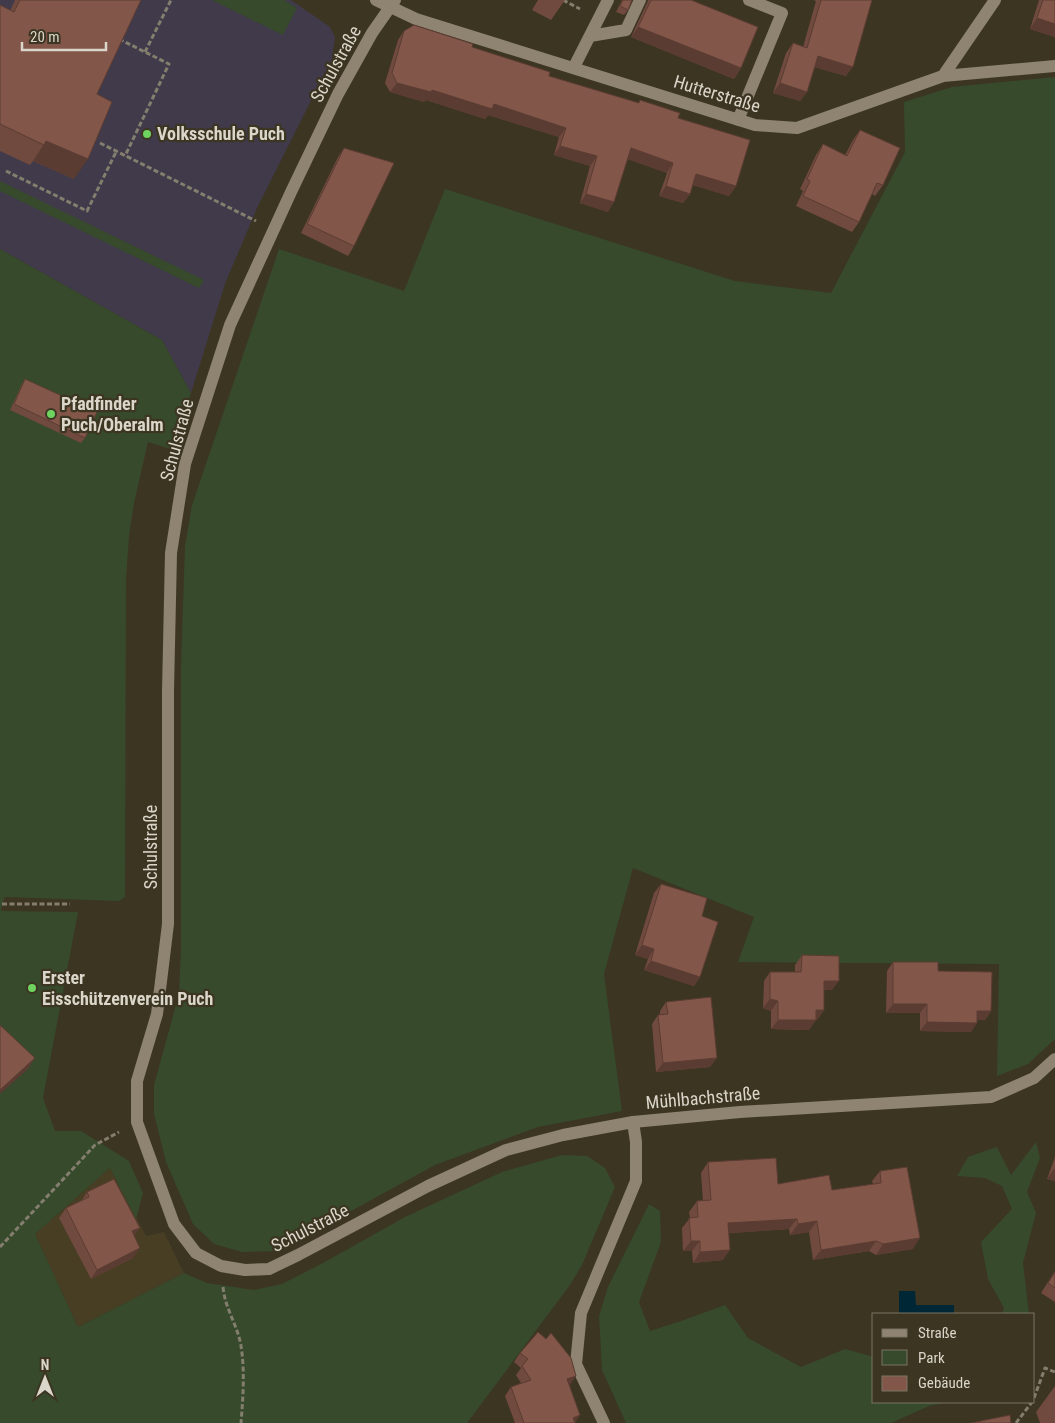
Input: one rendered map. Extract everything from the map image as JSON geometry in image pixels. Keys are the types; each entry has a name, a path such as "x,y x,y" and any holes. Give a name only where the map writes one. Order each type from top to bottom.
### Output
{"street":[{"name":"Hutterstraße","path":"376,0 393,4 416,18 755,125 797,128 943,76 1055,66"},
{"path":"574,67 608,0"},
{"path":"590,36 626,30 640,0"},
{"path":"738,120 782,13 749,0"},
{"path":"943,76 995,0"},
{"name":"Schulstraße","path":"393,4 372,33 338,94 230,325 185,464 171,553 168,691 168,924 157,1014 137,1081 136,1122 174,1224 196,1253 221,1266 246,1270 269,1269 428,1186 506,1150 563,1135 633,1122"},
{"name":"Mühlbachstraße","path":"604,1423 576,1364 581,1313 636,1181 636,1142 633,1122 750,1111 991,1096 1034,1078 1055,1059"}],"path":[{"path":"145,52 171,0"},
{"path":"119,39 169,64 125,156"},
{"path":"100,143 273,230"},
{"path":"6,171 87,211 116,152"},
{"path":"2,904 70,904"},
{"path":"0,1247 95,1145 136,1122"},
{"path":"221,1266 224,1298 241,1345 244,1393 241,1423"},
{"path":"1035,1395 1045,1368 1055,1372"},
{"path":"1016,1423 1031,1403"}],"shaded area":[{"name":"Volksschule Puch","path":"0,0 291,0 330,27 335,37 332,59 257,208 225,284 191,393 162,340 0,249"},
{"path":"110,1168 146,1236 164,1232 184,1273 78,1327 35,1234"}],"green space":[{"path":"212,0 284,0 297,8 283,35"},
{"path":"1055,77 1055,1039 1028,1064 997,1076 999,964 738,962 754,917 633,868 604,974 622,1111 538,1127 435,1165 278,1251 242,1252 214,1244 193,1224 166,1162 154,1114 154,1085 179,994 181,948 181,666 185,546 192,505 279,249 404,291 445,189 735,281 831,293 905,152 904,102 952,87"},
{"path":"0,181 204,280 199,288 0,191"},
{"path":"0,249 162,340 191,393 174,450 148,442 134,503 129,536 126,580 125,897 119,901 5,897 1,911 78,912 43,1098 55,1131 81,1131 129,1161 143,1193 136,1219 110,1168 35,1234 78,1327 184,1273 207,1283 254,1290 282,1284 405,1217 502,1172 562,1155 587,1156 605,1168 615,1187 582,1265 570,1285 467,1423 0,1423"},
{"path":"1036,1142 1040,1158 1027,1192 1036,1213 1023,1263 1029,1313 1002,1313 1004,1308 988,1279 981,1242 1012,1209 1002,1186 985,1178 957,1176 968,1157 997,1147 1011,1175"},
{"path":"649,1204 660,1211 661,1242 639,1302 650,1331 725,1305 748,1338 801,1367 845,1349 872,1356 872,1403 942,1403 929,1406 891,1423 626,1423 602,1370 599,1316 608,1287"}],"water":[{"path":"899,1291 915,1291 916,1305 954,1305 954,1313 899,1313"}],"building":[{"path":"20,0 141,0 97,94 112,102 88,159 46,141 44,145 0,124 0,5 14,12"},
{"path":"623,0 632,0 628,10 620,6"},
{"path":"651,0 691,0 758,27 741,68 638,27"},
{"path":"821,0 872,0 853,67 818,56 807,92 780,83 793,43 807,48"},
{"path":"1043,0 1055,0 1055,24 1037,18"},
{"path":"414,25 473,44 472,47 550,72 549,76 639,103 640,100 680,113 678,118 750,140 736,186 696,174 690,194 666,186 673,163 631,148 614,202 586,194 597,156 560,146 566,128 494,104 492,109 432,90 431,92 397,83 392,73 404,31"},
{"path":"860,130 900,148 883,185 877,183 859,222 803,196 810,181 807,179 823,144 847,156"},
{"path":"344,148 394,163 354,246 307,224"},
{"name":"Pfadfinder Puch/Oberalm","path":"25,379 97,412 85,438 14,404"},
{"path":"661,884 707,898 702,916 718,922 700,977 651,961 654,949 642,945"},
{"path":"802,955 839,956 839,981 824,981 824,1010 816,1010 816,1020 778,1020 778,1001 770,999 770,972 801,972"},
{"path":"893,962 938,962 938,971 992,972 991,1011 977,1011 977,1023 927,1022 927,1004 893,1004"},
{"path":"711,997 717,1058 663,1063 658,1015 668,1014 666,1002"},
{"path":"0,1025 35,1058 0,1090"},
{"path":"776,1158 778,1184 829,1175 832,1190 881,1183 880,1171 907,1167 920,1238 883,1244 876,1241 821,1250 817,1221 798,1224 797,1219 728,1223 730,1250 700,1252 700,1241 691,1241 689,1218 698,1217 697,1201 711,1200 708,1162"},
{"path":"114,1179 140,1228 132,1231 140,1248 97,1270 66,1208 89,1197 87,1192"},
{"path":"1055,1272 1055,1288 1048,1283"},
{"path":"538,1332 546,1339 551,1333 571,1358 576,1376 567,1379 580,1415 573,1418 575,1423 524,1423 511,1387 531,1380 522,1366 528,1359 520,1353"},
{"path":"1010,1415 1011,1423 971,1423"}],"place":[{"name":"Volksschule Puch","path":"147,134"},
{"name":"Pfadfinder Puch/Oberalm","path":"51,414"},
{"name":"Erster Eisschützenverein Puch","path":"32,988"}]}
